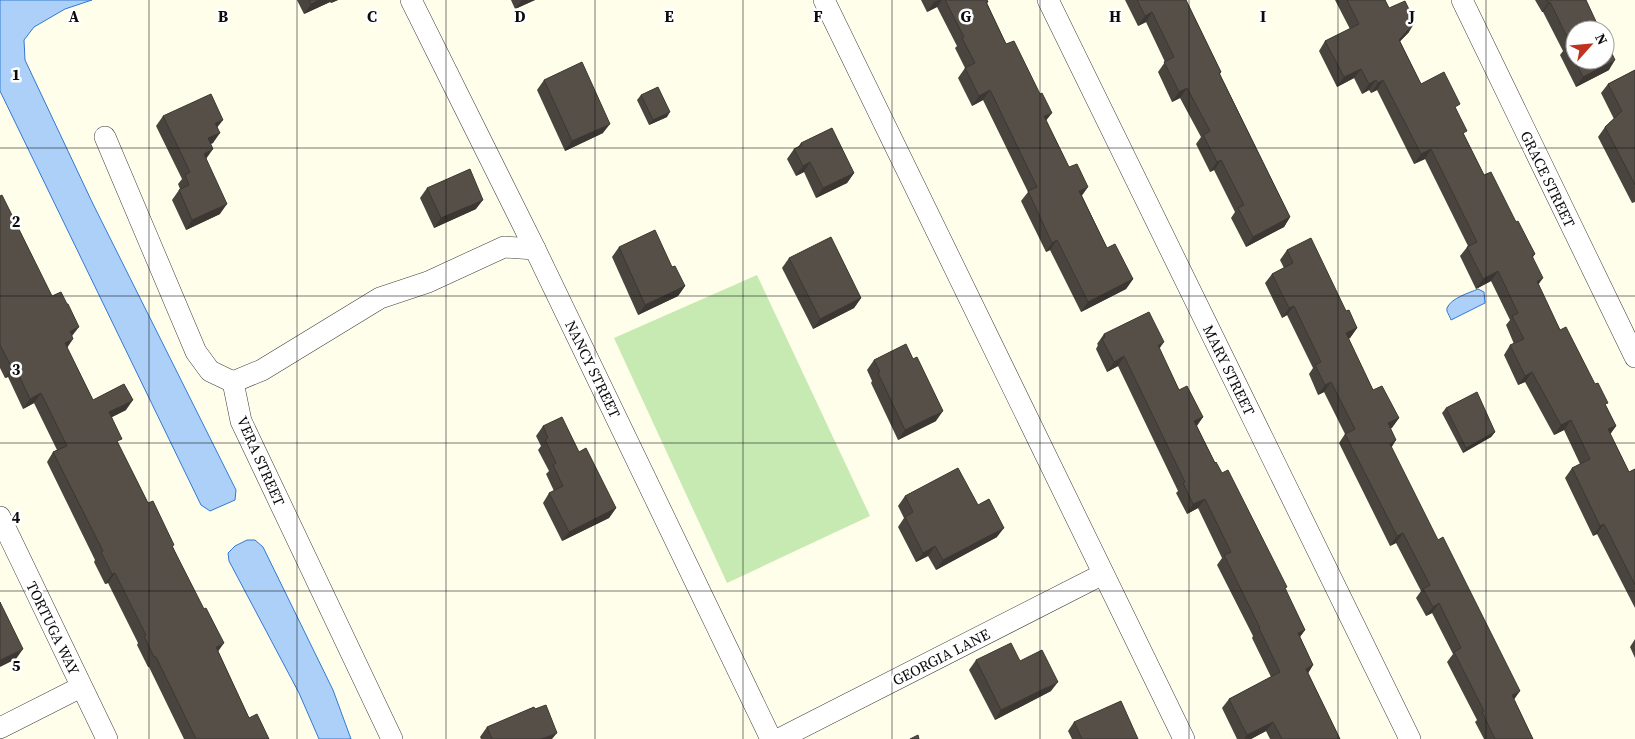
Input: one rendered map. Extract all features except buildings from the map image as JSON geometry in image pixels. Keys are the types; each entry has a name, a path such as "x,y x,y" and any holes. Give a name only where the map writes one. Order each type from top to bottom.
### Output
{"street":[{"name":"NANCY STREET","path":"411,0 535,249 771,739"},
{"path":"824,0 1184,739"},
{"name":"MARY STREET","path":"1048,0 1410,739"},
{"name":"GRACE STREET","path":"1462,0 1635,358"},
{"path":"105,137 196,352 210,371 233,382 262,370 380,298 428,282 504,247 535,249"},
{"name":"VERA STREET","path":"233,382 241,421 392,739"},
{"name":"TORTUGA WAY","path":"0,517 107,739"},
{"name":"GEORGIA LANE","path":"780,739 1103,574"},
{"path":"0,728 81,687"}],"green space":[{"path":"757,275 870,516 727,583 614,338"}],"water":[{"path":"0,0 92,0 65,9 34,27 24,40 25,60 93,204 236,490 235,500 210,511 201,505 0,91"},
{"path":"1478,289 1484,292 1485,303 1451,320 1447,310 1449,304 1461,296"},
{"path":"247,540 255,540 263,547 333,690 351,739 319,739 299,693 229,561 228,553 235,546"}]}
